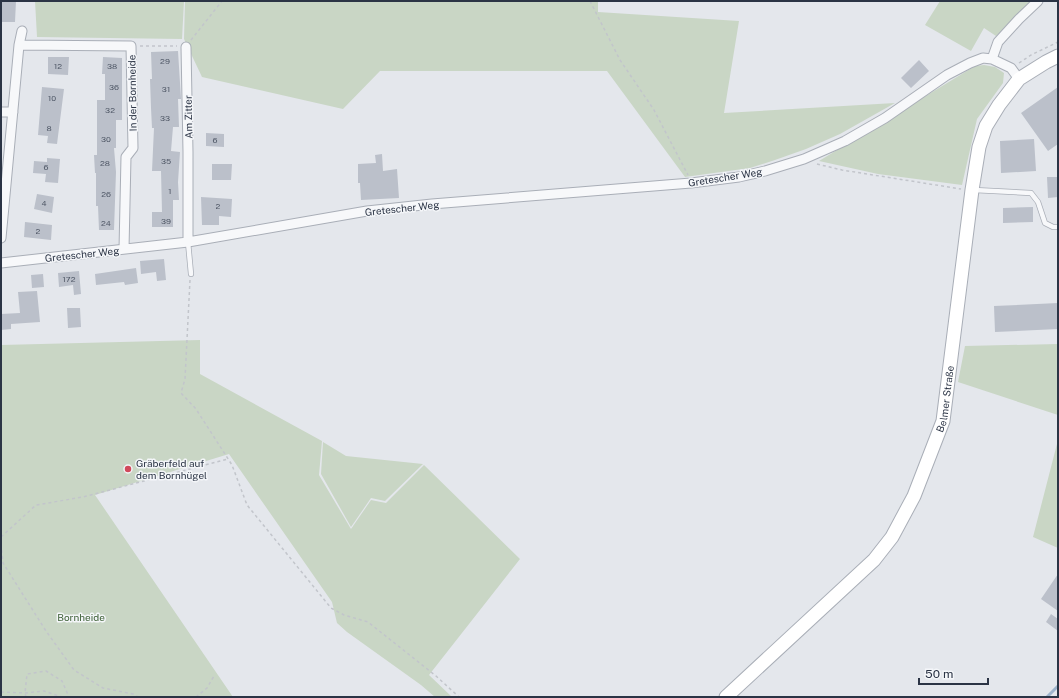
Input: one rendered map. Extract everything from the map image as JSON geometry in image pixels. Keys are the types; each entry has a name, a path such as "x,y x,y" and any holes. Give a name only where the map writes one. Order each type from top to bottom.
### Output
{"street":[{"path":"1020,79 1010,68 992,59 998,42 1038,1"},
{"path":"1,238 19,45 22,31"},
{"name":"In der Bornheide","path":"19,45 131,46 133,148 126,157 124,249"},
{"name":"Am Zitter","path":"186,47 188,242"},
{"name":"Belmer Straße","path":"726,697 874,560 892,537 914,496 943,421 972,190 979,147 986,126 999,105 1020,79 1058,56"},
{"name":"Gretescher Weg","path":"1,263 188,242 367,211 691,183 739,177 804,159 845,141 885,118 947,76 970,63 983,58 992,59"},
{"path":"1,112 13,112"}],"lane":[{"path":"972,190 1031,193 1038,202 1045,222 1053,227 1058,227"},
{"path":"188,242 190,274"}],"path":[{"path":"131,46 160,45 186,47 222,1"},
{"path":"590,1 620,60 654,110 691,183"},
{"path":"1010,68 1031,55 1058,42"},
{"path":"804,159 808,162 842,170 972,190"},
{"path":"190,274 185,379 181,394 196,409 232,465 247,505 331,608 344,615 368,622 436,676 459,697"},
{"path":"1,537 36,505 83,497 228,459"},
{"path":"1,544 3,563 46,631 74,670 103,688 133,694 138,697"},
{"path":"26,697 27,674 46,671 62,682 69,697"},
{"path":"196,697 207,688 214,676"},
{"path":"1,692 25,693 44,691 62,697"}],"green space":[{"path":"35,1 184,1 182,39 37,37"},
{"path":"185,1 598,1 598,12 739,21 724,113 895,103 840,134 806,149 775,160 750,168 685,177 607,71 380,71 343,109 202,77 184,39"},
{"path":"940,1 1033,1 996,36 984,28 971,51 925,25"},
{"path":"984,65 995,67 1004,73 1003,83 977,119 962,185 878,174 819,161 975,66"},
{"name":"Bornheide","path":"200,340 200,374 322,441 319,475 351,529 371,500 386,503 424,465 520,559 429,675 452,697 435,697 337,623 332,602 229,454 95,495 233,697 1,697 1,345"},
{"path":"1058,344 1058,415 958,382 965,346"},
{"path":"1058,440 1058,548 1033,537"},
{"path":"323,442 346,456 423,464 385,501 371,498 351,527 321,474"}],"building":[{"path":"1,1 16,1 15,22 1,22"},
{"path":"178,51 181,99 178,99 179,127 173,127 171,151 180,152 178,182 179,200 173,200 173,227 152,227 152,212 162,212 161,171 152,171 154,128 152,128 151,108 151,52"},
{"path":"48,57 69,57 68,75 48,74"},
{"path":"103,57 122,58 122,120 116,120 116,148 114,148 116,172 114,230 99,230 98,206 96,206 96,173 94,155 97,155 97,100 105,100 105,74 102,74"},
{"path":"919,60 929,71 911,88 901,78"},
{"path":"42,87 64,89 57,144 47,143 48,136 38,135"},
{"path":"1058,87 1058,144 1048,151 1021,113"},
{"path":"206,133 224,134 224,147 206,146"},
{"path":"1034,139 1036,171 1001,173 1000,141"},
{"path":"382,154 383,171 397,169 399,198 361,200 360,183 358,183 358,164 376,163 375,155"},
{"path":"47,158 60,159 58,183 45,182 46,174 33,173 34,161 47,162"},
{"path":"212,164 232,164 231,180 212,180"},
{"path":"1047,177 1058,177 1058,197 1048,198"},
{"path":"37,194 54,197 52,213 34,209"},
{"path":"201,197 232,199 231,217 219,216 219,225 202,225"},
{"path":"1033,207 1033,222 1003,223 1003,208"},
{"path":"25,222 52,225 51,240 24,237"},
{"path":"164,259 166,280 157,281 156,272 141,274 140,261"},
{"path":"136,268 138,283 125,285 124,282 96,285 95,274"},
{"path":"79,271 81,294 74,295 73,285 59,287 58,273"},
{"path":"43,274 44,287 32,288 31,275"},
{"path":"37,291 40,322 11,324 11,329 1,330 1,314 20,313 18,292"},
{"path":"1058,303 1058,329 995,332 994,306"},
{"path":"67,308 80,308 81,327 68,328"},
{"path":"1058,574 1058,611 1041,599"},
{"path":"1051,614 1058,619 1058,631 1046,622"}],"waterway":[{"path":"1047,697 1058,686"}],"place":[{"name":"Gräberfeld auf dem Bornhügel","path":"128,469"}]}
